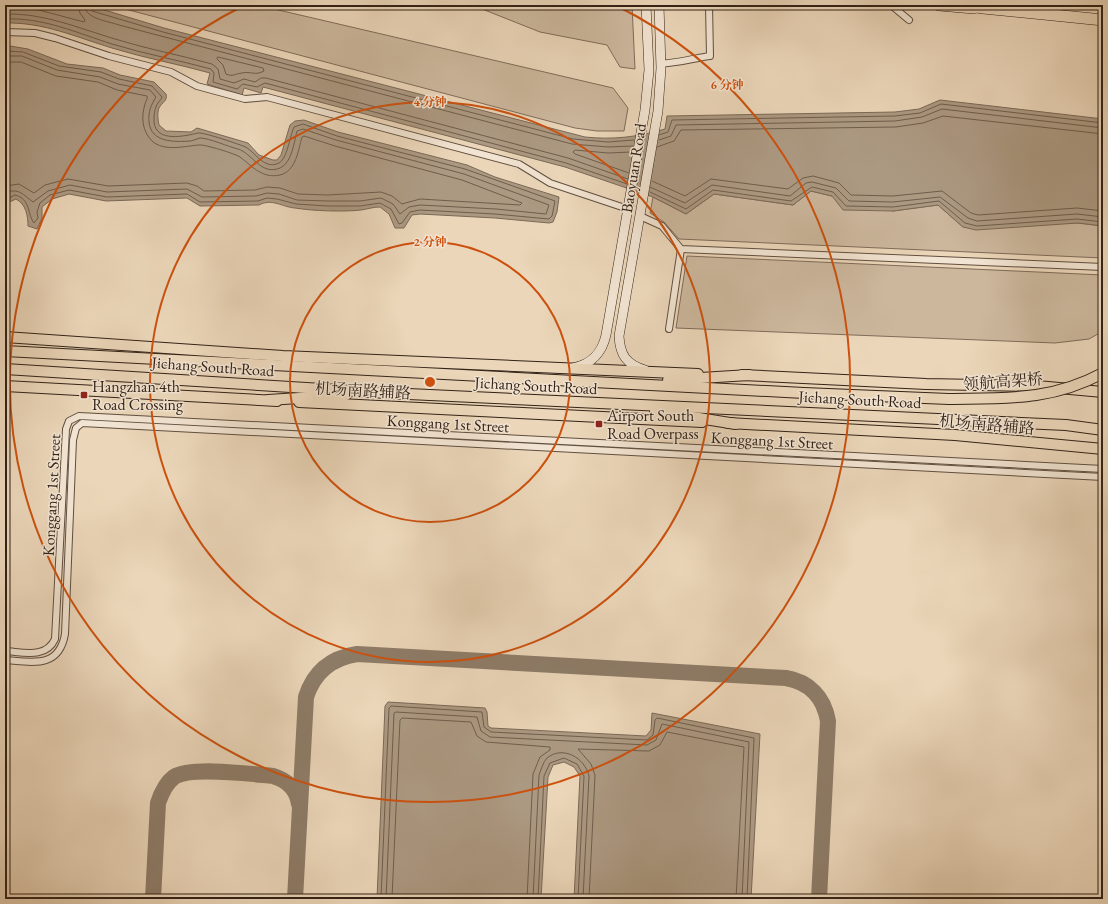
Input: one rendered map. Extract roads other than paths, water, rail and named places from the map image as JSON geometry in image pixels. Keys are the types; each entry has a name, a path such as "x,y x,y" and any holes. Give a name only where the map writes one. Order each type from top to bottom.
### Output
{"highway":[{"path":"939,5 1103,20"},
{"path":"966,5 983,8"},
{"path":"972,5 983,8"}],"main road":[{"name":"Baoyuan Road","path":"556,369 576,367 590,362 601,351 606,335 645,110 649,64 646,5"},
{"name":"Baoyuan Road","path":"619,336 658,111 661,63 659,5"},
{"path":"606,335 608,343 613,345 617,342 619,336"},
{"path":"619,336 621,353 627,361 638,368 660,373"},
{"path":"6,339 82,355"},
{"name":"机场南路辅路","path":"6,339 283,356 926,384 1037,386 1103,392"},
{"name":"Jichang South Road","path":"5,351 804,393"},
{"name":"Jichang South Road","path":"5,368 387,393 1066,425 1103,430"},
{"path":"5,374 81,373"},
{"name":"领航高架桥","path":"804,393 949,399 1019,398 1037,396 1080,384 1103,373"},
{"path":"610,383 750,376"},
{"path":"5,382 35,388"},
{"name":"机场南路辅路","path":"5,386 955,436 1103,449"},
{"path":"268,400 387,393"},
{"path":"610,403 736,424"}],"street":[{"path":"661,63 666,64 686,59 710,56 709,5"},
{"path":"891,5 909,20"},
{"path":"5,32 25,32 45,35 109,56 171,72 197,86 245,99 267,97 519,164 550,183 628,209"},
{"path":"640,216 662,226 681,249 1103,268"},
{"path":"669,329 681,249"},
{"name":"Konggang 1st Street","path":"5,651 43,652 49,649 56,639 66,429 69,421 79,416 1103,470"},
{"name":"Konggang 1st Street","path":"5,660 42,661 55,655 62,646 65,634 73,440 76,428 82,423 1103,477"}],"water":[{"path":"5,5 88,5 164,28 585,137 615,138 655,132 665,129 667,116 895,112 919,109 940,100 1103,119 1103,226 1078,223 976,230 963,227 938,205 893,211 843,210 832,196 811,191 793,205 714,194 686,214 653,197 565,167 263,87 261,93 244,88 242,95 207,84 210,73 124,52 46,28 19,23 5,23"},
{"path":"10,46 28,49 67,64 103,68 120,75 154,82 166,94 166,98 159,108 158,114 159,125 166,131 191,132 197,128 248,143 259,155 277,160 281,155 290,125 295,121 304,120 338,132 467,165 495,177 559,197 557,212 553,222 549,223 495,218 420,214 412,215 404,228 395,228 389,214 380,207 354,211 337,211 302,209 268,202 259,205 200,206 187,198 106,201 69,194 52,199 42,207 42,218 37,229 28,226 26,211 19,201 16,199 5,204 5,47"},
{"path":"388,702 485,708 487,712 488,726 491,728 646,736 651,730 652,713 760,734 751,899 574,899 580,776 574,767 564,762 553,765 548,777 541,899 377,899 385,706"}],"place":[{"name":"Hangzhan 4th Road Crossing","path":"84,395"},
{"name":"Airport South Road Overpass","path":"599,424"}]}
